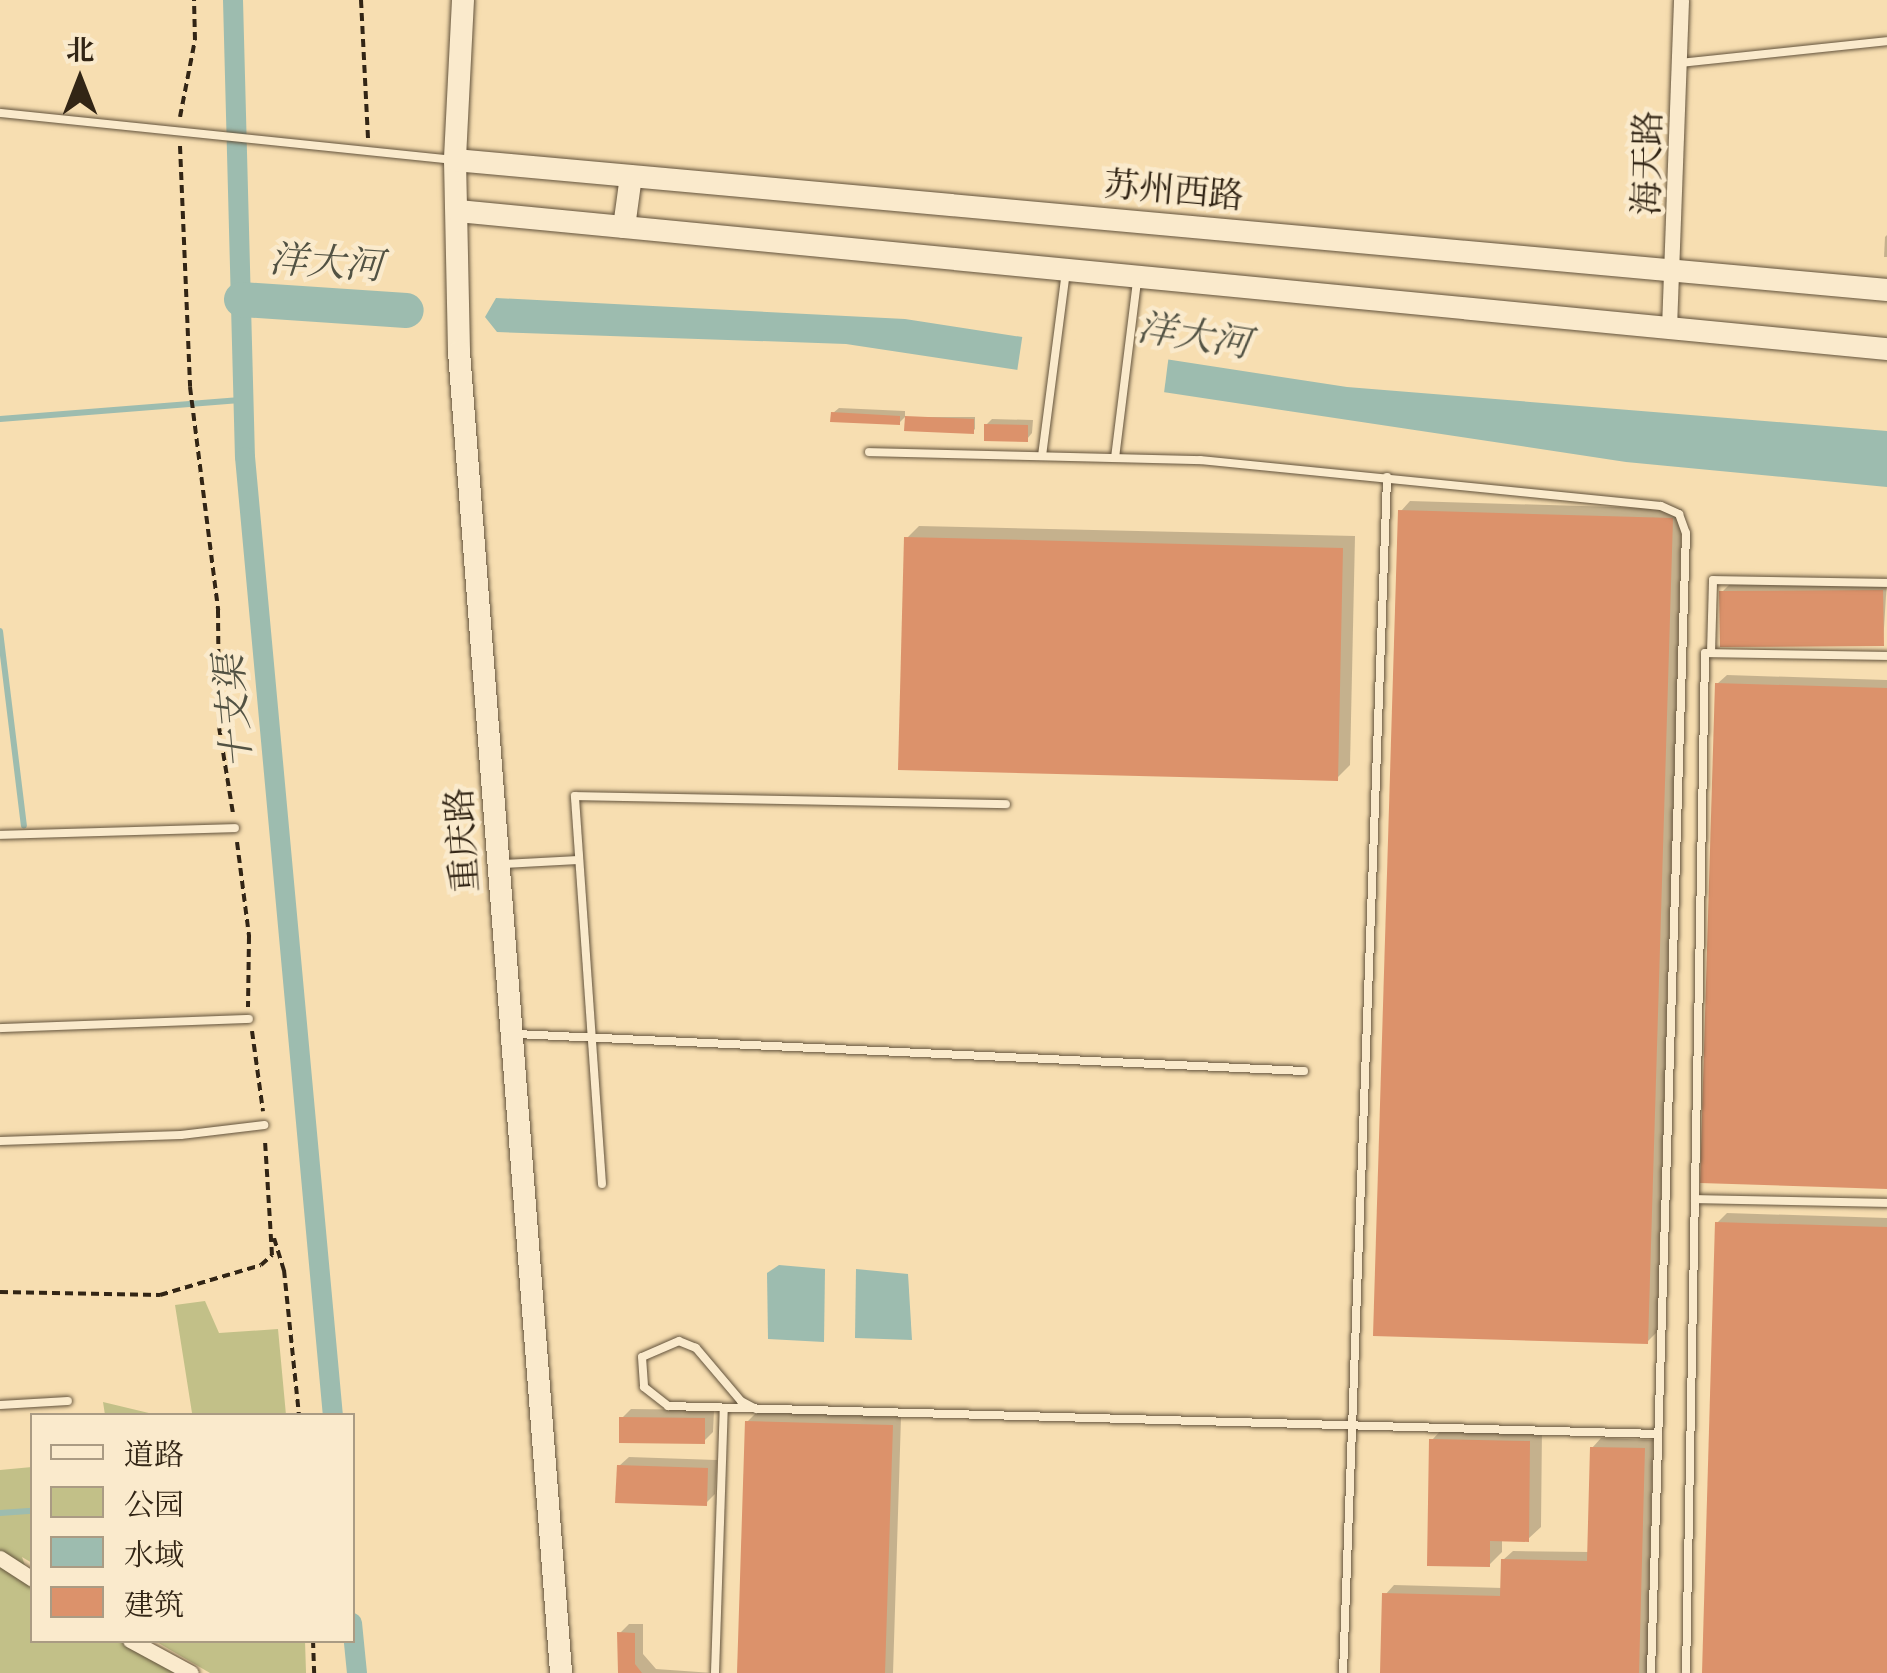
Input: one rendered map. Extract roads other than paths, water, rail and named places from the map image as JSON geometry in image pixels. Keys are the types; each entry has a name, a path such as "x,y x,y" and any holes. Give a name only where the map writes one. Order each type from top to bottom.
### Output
{"main road":[{"name":"重庆路","path":"463,0 456,160 459,352 561,1673"},
{"name":"苏州西路","path":"456,160 1887,290"},
{"path":"624,227 631,176"},
{"path":"458,211 1137,285 1887,348"}],"street":[{"name":"海天路","path":"1670,328 1681,0"},
{"path":"0,1558 30,1578"},
{"path":"136,1643 191,1673"}],"lane":[{"path":"1679,64 1887,42"},
{"path":"0,113 456,160"},
{"path":"1042,456 1066,276"},
{"path":"1115,458 1137,285"},
{"path":"870,452 1115,458 1387,477 1661,506 1684,523 1651,1673"},
{"path":"1344,1673 1387,477"},
{"path":"1711,653 1713,580 1887,583"},
{"path":"1686,1673 1705,653 1887,656"},
{"path":"602,1184 575,796 1006,804"},
{"path":"0,834 235,828"},
{"path":"499,864 579,860"},
{"path":"0,1028 250,1019"},
{"path":"512,1034 1304,1070"},
{"path":"0,1141 181,1135 264,1125"},
{"path":"1695,1199 1887,1204"},
{"path":"756,1408 741,1401 696,1348 666,1342 642,1357 639,1371 656,1402 724,1408 1658,1434"},
{"path":"0,1405 68,1401"},
{"path":"715,1673 724,1408"}],"water":[{"path":"496,298 905,319 1347,387 1887,431 1887,487 1626,462 846,344 497,332 485,317"},
{"path":"779,1265 825,1269 824,1342 768,1339 767,1273"},
{"path":"856,1269 908,1274 912,1340 855,1338"}],"waterway":[{"name":"十支渠","path":"233,0 245,457 333,1413"},
{"name":"洋大河","path":"241,299 406,310"},
{"path":"0,419 243,400"},
{"path":"0,631 24,826"},
{"path":"0,1513 30,1511"},
{"name":"十支渠","path":"354,1643 357,1673"}]}
